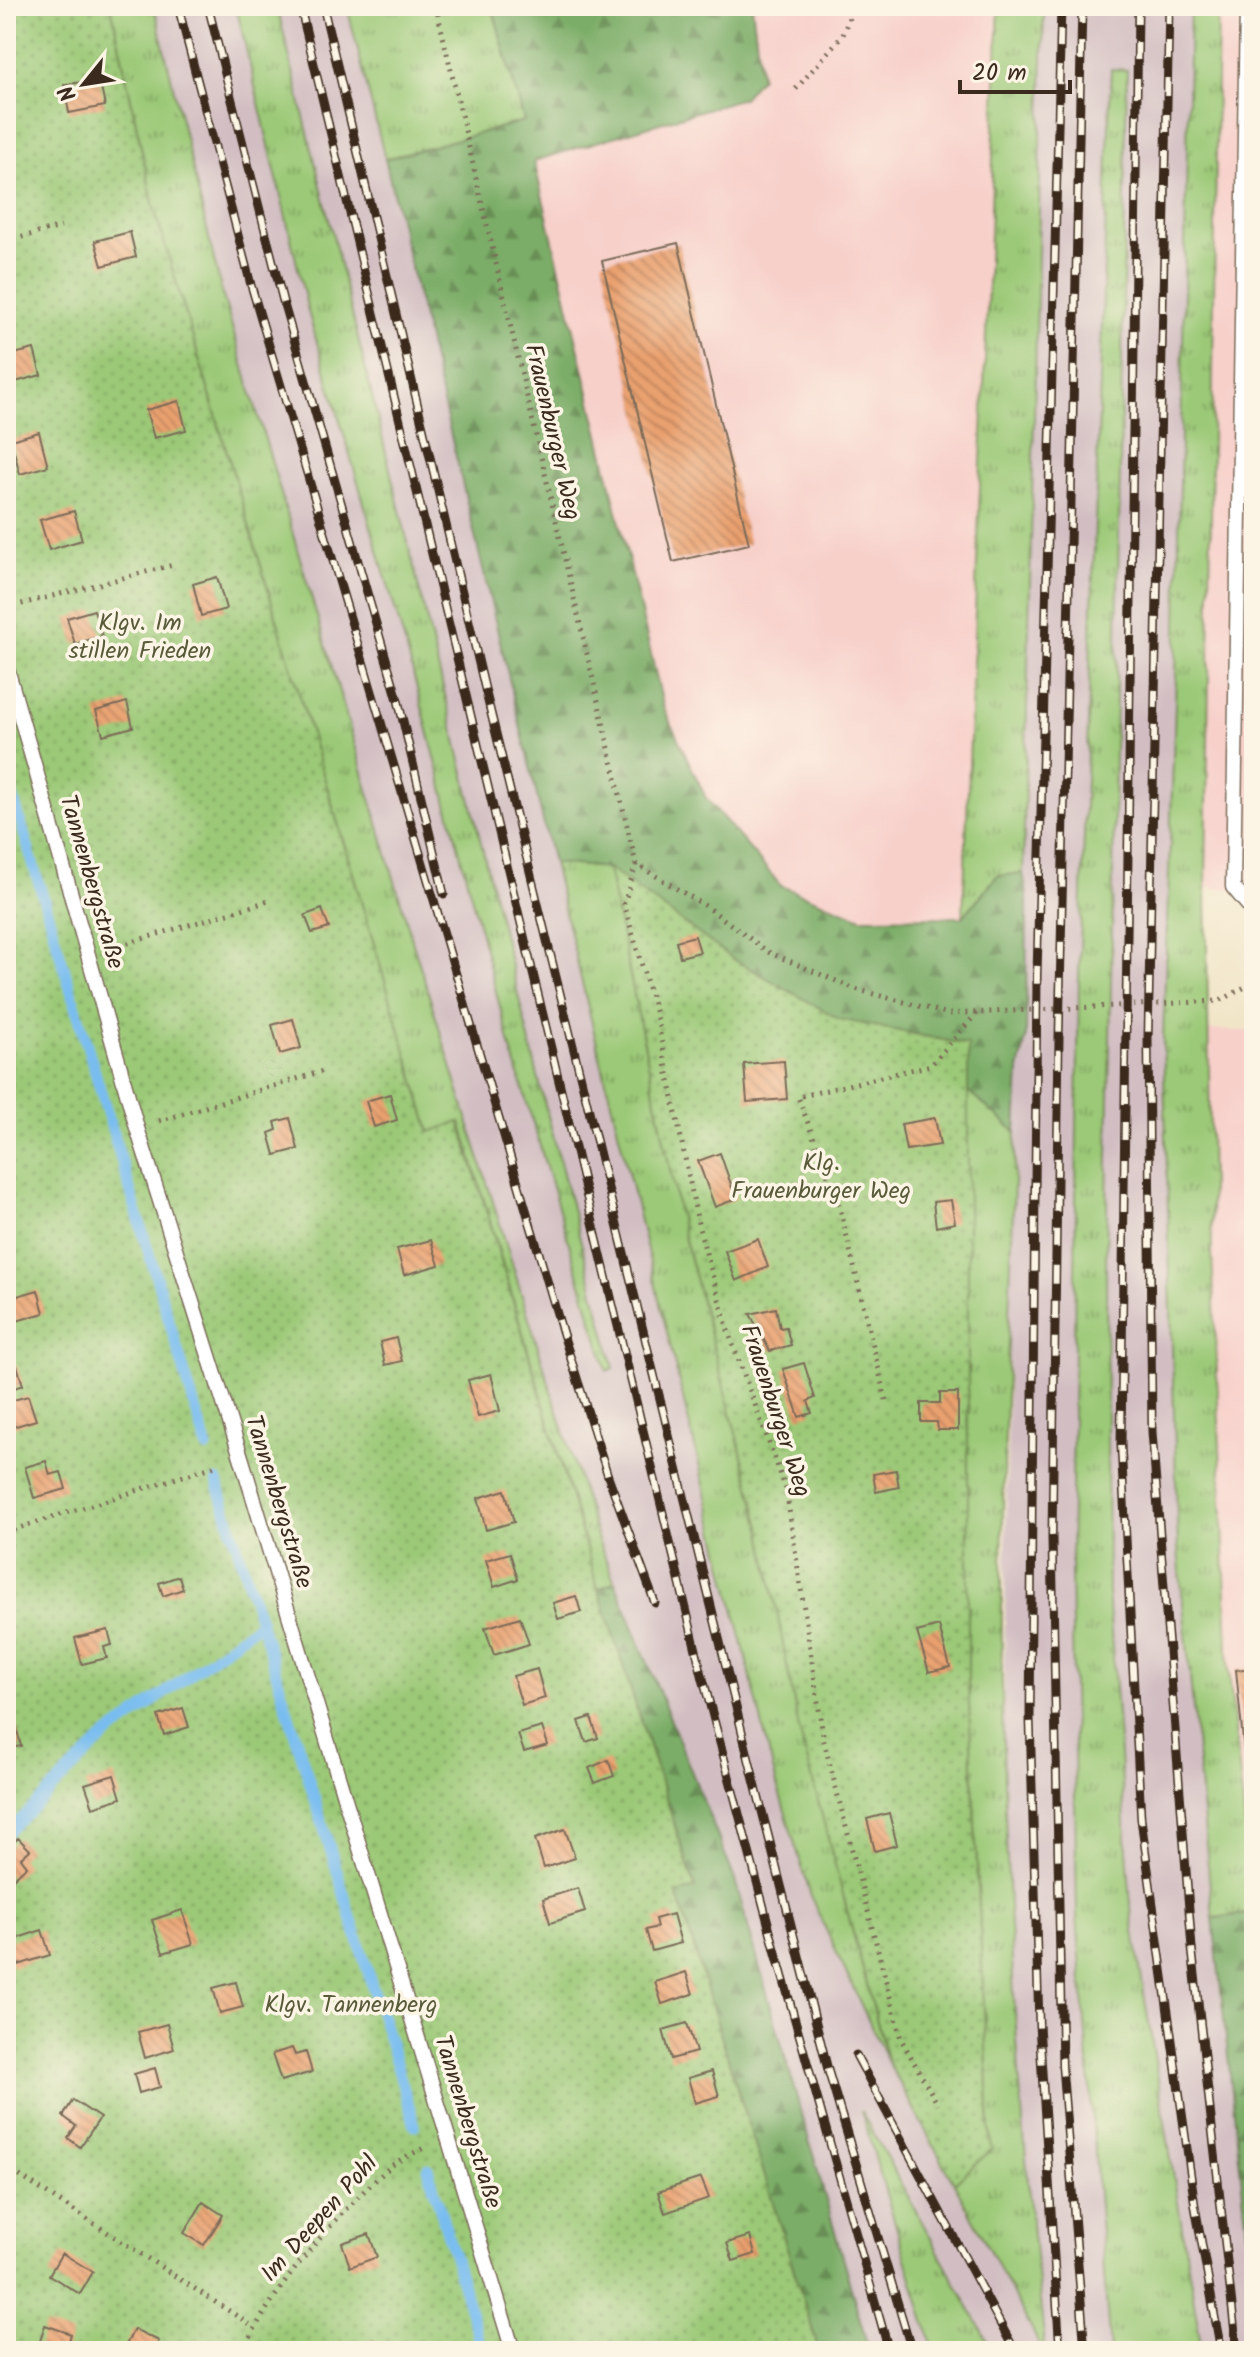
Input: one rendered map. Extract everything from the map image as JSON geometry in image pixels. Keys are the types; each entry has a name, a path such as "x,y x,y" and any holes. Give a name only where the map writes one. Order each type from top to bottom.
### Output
{"lane":[{"path":"1247,6 1233,887 1254,912"},
{"name":"Tannenbergstraße","path":"6,665 137,1128 241,1457 513,2351"}],"path":[{"name":"Frauenburger Weg","path":"436,6 554,523 636,864 624,904 656,1014 699,1228 729,1334 786,1489 824,1742 901,2039 938,2105"},
{"path":"796,89 843,35 853,6"},
{"path":"6,241 61,227"},
{"path":"6,608 173,565"},
{"path":"636,864 707,907 768,952 855,989 949,1014 1220,1001 1254,982"},
{"path":"88,955 272,900"},
{"path":"886,1400 839,1204 798,1097 931,1065 978,1012"},
{"path":"137,1128 323,1071"},
{"path":"6,1532 241,1457"},
{"name":"Im Deepen Pohl","path":"243,2351 254,2327 298,2264 390,2166 448,2135"},
{"path":"6,2167 254,2327"}],"shaded area":[{"path":"154,6 347,6 777,1785 812,1900 888,2062 1042,2349 1013,2005 1003,1777 1009,1315 1019,1070 1026,1038 1027,895 1023,873 1044,6 1190,6 1176,676 1163,1039 1178,1550 1219,1985 1254,2295 1254,2351 869,2351 734,1877 597,1538 416,953 222,293"},
{"path":"492,6 999,6 963,917 862,918 781,886 706,798 664,709 525,121"},
{"path":"1218,6 1254,6 1254,892 1206,887"},
{"path":"1208,1030 1254,1031 1254,1913 1229,1672 1212,1252"}],"green space":[{"name":"Klgv. Tannenberg","path":"6,6 111,6 154,208 430,1132 460,1122 598,1589 695,1888 677,1894 819,2351 6,2351"},
{"path":"111,6 154,6 222,293 416,953 597,1538 615,1582 598,1589 461,1122 430,1132 154,208"},
{"path":"236,6 277,6 543,1097 614,1368 607,1371 511,1049 407,650 309,315"},
{"path":"347,6 492,6 525,121 385,159"},
{"path":"492,6 752,6 761,77 743,98 534,161 664,709 706,798 781,886 862,918 963,917 997,876 1023,873 1027,895 1026,1038 1019,1070 1016,1132 968,1091 968,1045 839,1019 733,959 608,868 553,863 385,159 524,121"},
{"path":"999,6 1044,6 1023,873 997,876 963,917"},
{"path":"1190,6 1218,6 1206,887 1212,1252 1229,1672 1254,1913 1213,1918 1178,1550 1163,1039 1176,676"},
{"path":"1111,69 1127,70 1106,1269 1108,1591 1132,1919 1202,2351 1110,2351 1077,1916 1071,1571 1079,977"},
{"path":"553,863 608,868 683,1232 761,1527 855,1940 888,2062 812,1900 777,1785"},
{"name":"Klg. Frauenburger Weg","path":"608,868 733,959 839,1019 968,1045 968,1684 991,2150 954,2183 888,2062 799,1729 761,1527 683,1232"},
{"path":"968,1091 1016,1132 1004,1456 1002,1699 1013,1989 1043,2351 954,2183 991,2149 968,1684"},
{"path":"615,1582 734,1877 869,2351 819,2351 677,1894 695,1887 598,1589"},
{"path":"1254,1913 1254,2295 1213,1918"},
{"path":"861,2111 993,2351 934,2351"}],"building":[{"path":"99,79 105,106 69,113 64,85"},
{"path":"130,232 136,257 102,266 95,241"},
{"path":"678,243 749,544 673,562 602,261"},
{"path":"34,349 41,375 8,384 6,356"},
{"path":"179,401 186,430 154,438 146,410"},
{"path":"39,432 48,466 20,474 11,440"},
{"path":"74,511 82,540 49,550 40,520"},
{"path":"1251,560 1254,560 1254,630 1250,630"},
{"path":"217,577 226,609 201,616 193,584"},
{"path":"94,610 102,636 75,644 67,618"},
{"path":"127,702 133,727 103,735 96,711"},
{"path":"322,909 329,928 312,933 305,915"},
{"path":"695,936 700,952 680,957 676,941"},
{"path":"293,1019 301,1048 280,1054 272,1025"},
{"path":"784,1061 787,1099 747,1102 744,1064"},
{"path":"390,1094 397,1120 374,1127 366,1101"},
{"path":"290,1118 298,1149 275,1155 269,1133 277,1130 275,1122"},
{"path":"935,1118 940,1145 906,1150 901,1124"},
{"path":"720,1153 736,1199 715,1207 698,1161"},
{"path":"951,1200 955,1223 936,1227 933,1202"},
{"path":"758,1239 768,1267 736,1281 725,1251"},
{"path":"431,1240 439,1265 404,1275 397,1249"},
{"path":"38,1290 44,1313 13,1322 7,1299"},
{"path":"776,1308 780,1328 786,1327 791,1345 770,1351 750,1314"},
{"path":"396,1338 402,1361 385,1365 380,1342"},
{"path":"804,1363 815,1398 808,1401 812,1413 799,1417 783,1369"},
{"path":"17,1366 23,1385 6,1391 6,1370"},
{"path":"491,1374 500,1411 478,1417 468,1380"},
{"path":"940,1393 958,1393 958,1430 938,1430 937,1422 921,1422 921,1403 940,1403"},
{"path":"28,1396 36,1420 6,1429 6,1402"},
{"path":"46,1461 50,1475 61,1472 66,1489 34,1498 25,1467"},
{"path":"896,1470 899,1487 876,1492 873,1474"},
{"path":"505,1490 514,1522 486,1530 478,1498"},
{"path":"510,1553 518,1579 494,1587 486,1560"},
{"path":"179,1576 183,1589 163,1596 159,1583"},
{"path":"576,1596 581,1612 558,1619 553,1603"},
{"path":"520,1617 529,1644 494,1655 485,1628"},
{"path":"939,1626 950,1667 929,1672 917,1632"},
{"path":"108,1630 112,1645 104,1647 107,1658 82,1664 75,1638"},
{"path":"1254,1668 1254,1832 1252,1832 1236,1670"},
{"path":"537,1669 545,1698 522,1705 513,1676"},
{"path":"183,1708 189,1727 164,1735 158,1716"},
{"path":"14,1717 21,1746 6,1749 6,1719"},
{"path":"591,1717 598,1738 586,1742 579,1721"},
{"path":"542,1727 548,1745 524,1752 518,1734"},
{"path":"608,1760 614,1776 595,1783 589,1768"},
{"path":"114,1775 121,1798 93,1807 85,1784"},
{"path":"889,1813 897,1845 875,1851 867,1819"},
{"path":"565,1829 575,1858 544,1868 535,1839"},
{"path":"18,1838 30,1850 21,1858 27,1866 13,1879 6,1872 6,1850"},
{"path":"578,1888 585,1912 550,1923 543,1899"},
{"path":"182,1910 193,1944 163,1953 152,1920"},
{"path":"673,1914 681,1943 652,1951 646,1930 657,1927 655,1919"},
{"path":"42,1930 50,1955 12,1967 6,1942"},
{"path":"686,1972 693,1994 662,2004 655,1982"},
{"path":"236,1982 243,2007 220,2013 213,1988"},
{"path":"687,2023 696,2052 671,2059 663,2030"},
{"path":"167,2024 174,2049 145,2058 138,2032"},
{"path":"292,2048 295,2055 306,2052 312,2072 281,2081 272,2054"},
{"path":"155,2068 160,2087 139,2093 134,2074"},
{"path":"712,2071 719,2096 695,2103 688,2078"},
{"path":"73,2100 100,2118 80,2147 68,2138 76,2126 63,2116"},
{"path":"701,2178 709,2198 665,2213 658,2192"},
{"path":"203,2202 223,2215 204,2245 184,2233"},
{"path":"369,2234 377,2257 350,2267 342,2243"},
{"path":"750,2236 755,2254 733,2261 727,2243"},
{"path":"62,2253 93,2272 80,2294 49,2275"},
{"path":"45,2325 71,2334 66,2351 37,2351"},
{"path":"134,2329 159,2341 154,2351 123,2351"},
{"path":"374,2340 378,2351 345,2351 345,2349"}],"waterway":[{"path":"6,773 207,1448"},
{"path":"217,1481 415,2125"},
{"path":"6,1834 105,1737 261,1622"},
{"path":"428,2168 482,2351"}],"railway":[{"path":"178,6 251,285 563,1334 608,1476 655,1603"},
{"path":"208,6 283,301 398,700 444,894"},
{"path":"300,6 702,1675 776,1953 889,2351"},
{"path":"323,6 485,689 749,1760 828,2070 912,2351"},
{"path":"1060,2351 1039,2025 1030,1718 1037,976 1061,6"},
{"path":"1082,6 1059,1038 1052,1538 1062,2066 1085,2351"},
{"path":"1138,6 1121,1445 1141,1819 1195,2206 1221,2351"},
{"path":"1169,6 1148,1039 1152,1432 1192,1948 1237,2351"},
{"path":"856,2055 1015,2351"}],"park label":[{"name":"Klgv. Im stillen Frieden","path":"140,637"}]}
